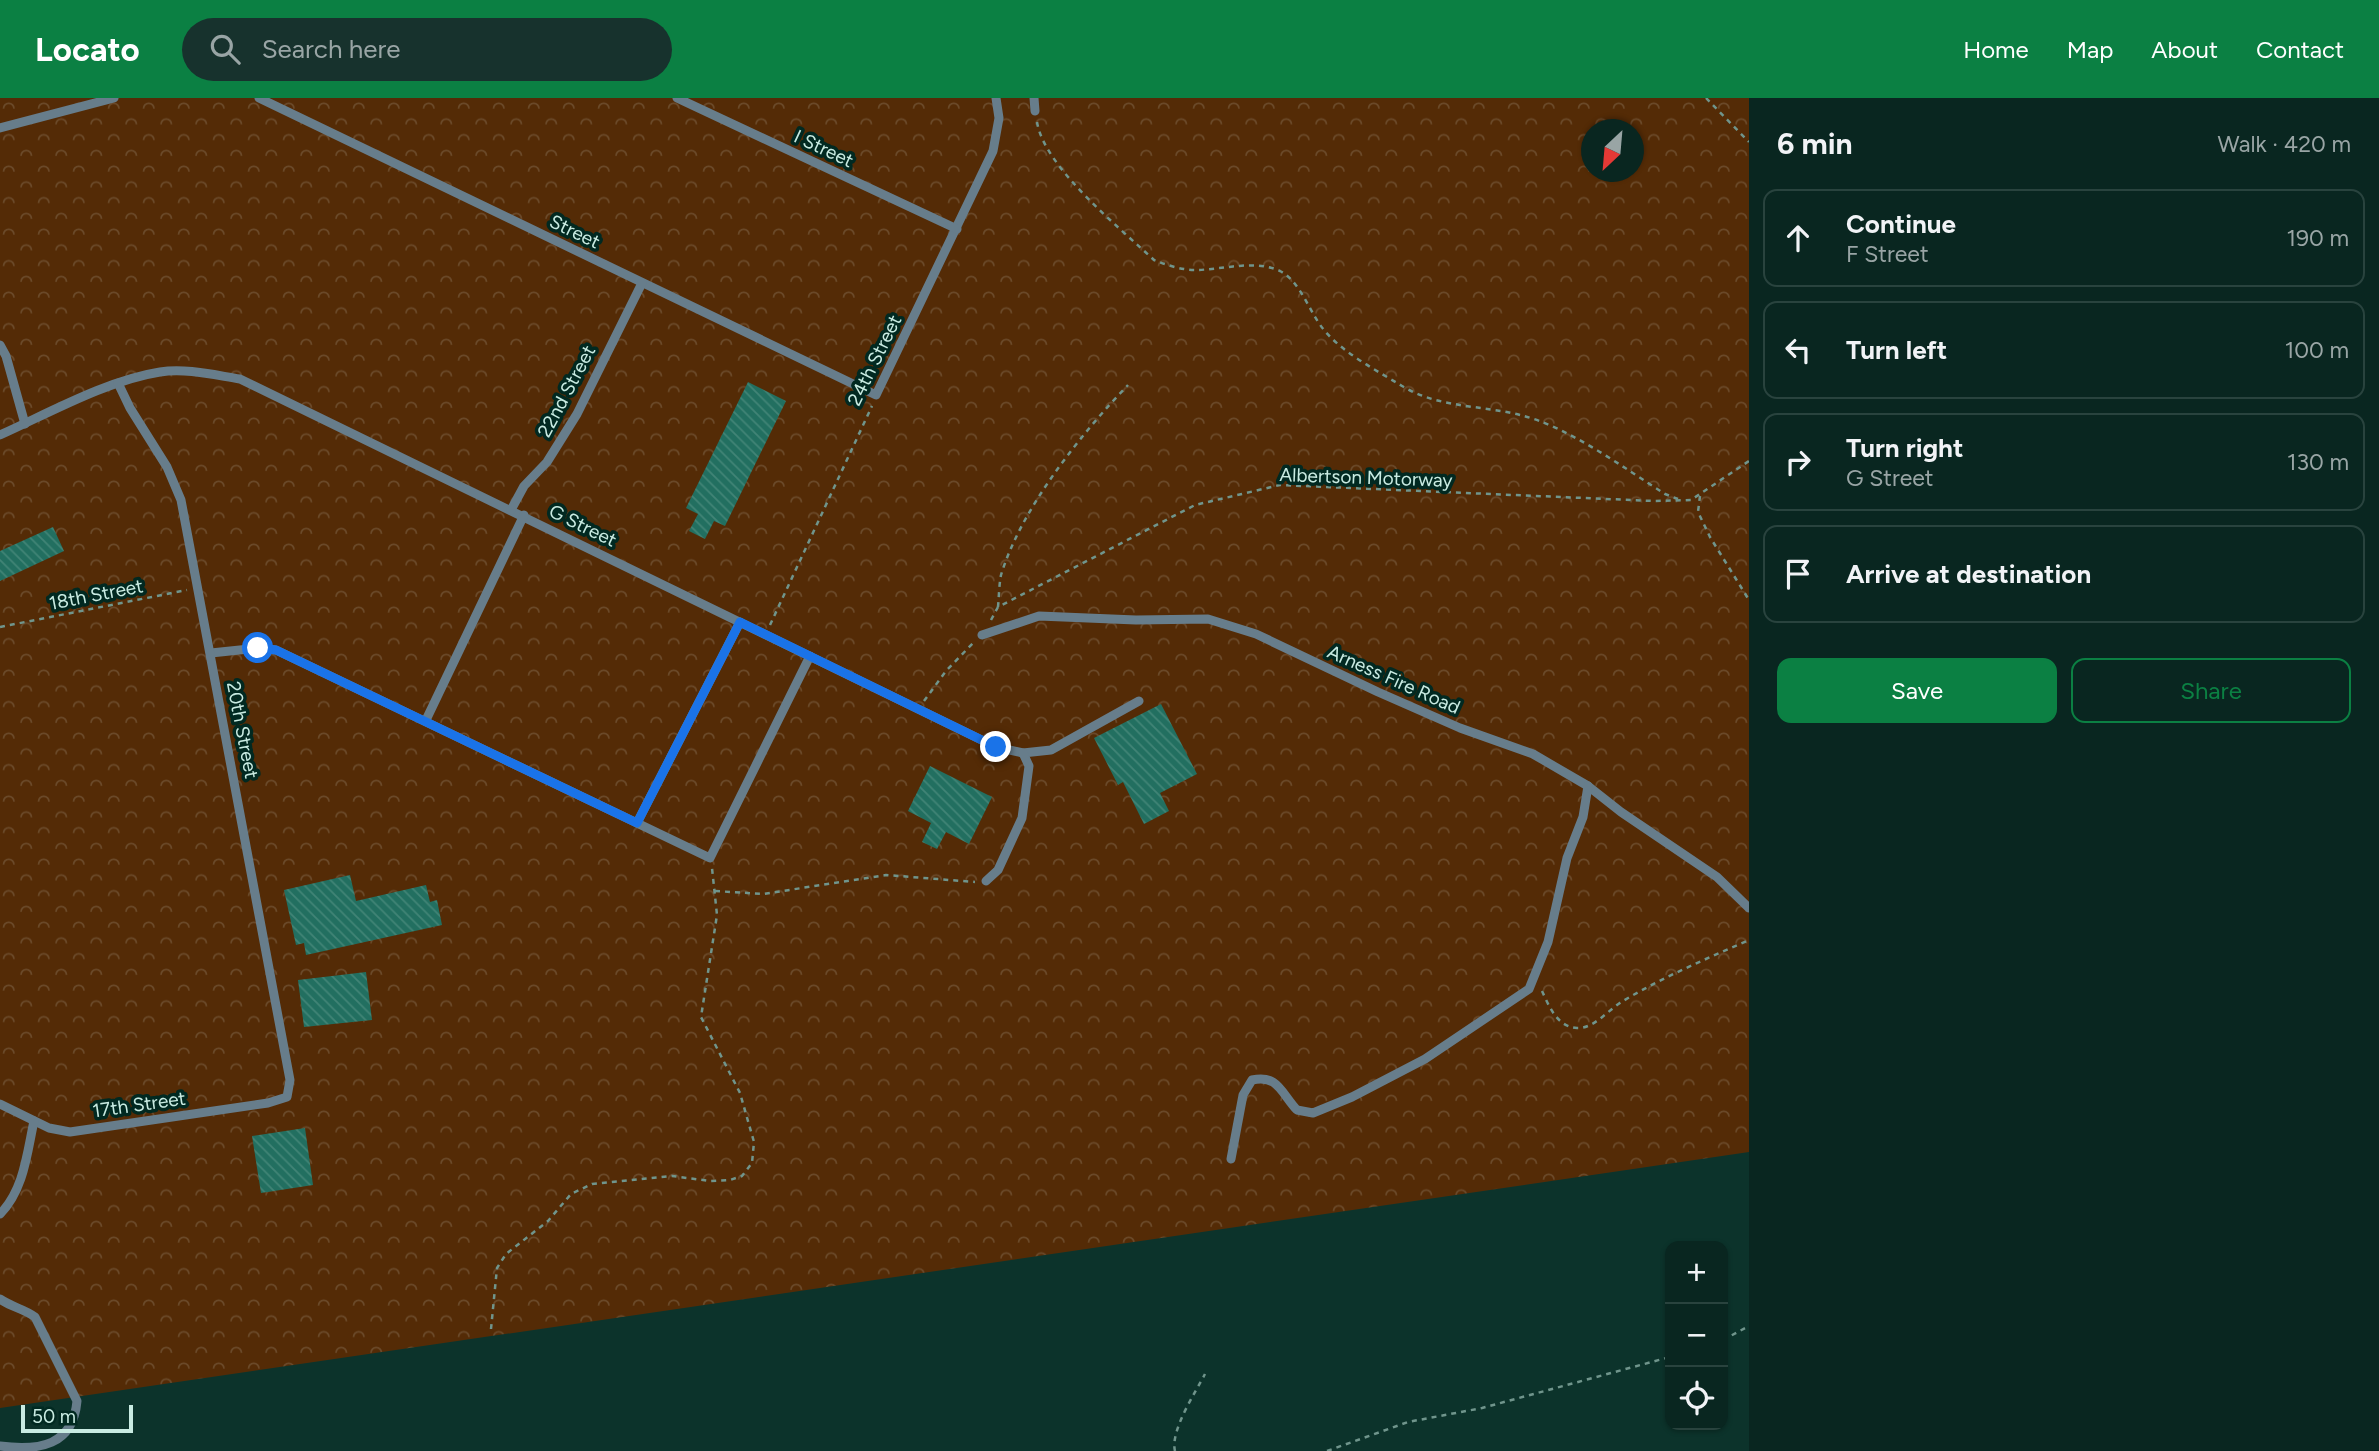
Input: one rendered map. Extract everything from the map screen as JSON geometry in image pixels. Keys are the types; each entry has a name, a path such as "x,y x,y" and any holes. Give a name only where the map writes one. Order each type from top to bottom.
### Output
{"lane":[{"path":"0,128 95,100 114,98"},
{"name":"Street","path":"259,98 876,395"},
{"name":"I Street","path":"677,98 957,229"},
{"name":"24th Street","path":"876,395 993,151 999,117 996,98"},
{"path":"1034,98 1035,111"},
{"name":"22nd Street","path":"511,510 524,486 547,462 578,414 642,283"},
{"path":"0,345 6,356 25,424"},
{"name":"G Street","path":"0,435 118,383 161,372 200,372 240,379 996,747 1023,753 1051,750 1139,701"},
{"name":"20th Street","path":"118,383 130,408 167,467 181,500 290,1080 287,1097"},
{"path":"426,720 524,515"},
{"name":"Arness Fire Road","path":"982,635 1039,616 1136,620 1208,619 1256,634 1461,728 1533,754 1588,786 1621,812 1717,877 1749,908"},
{"path":"637,823 740,622"},
{"path":"211,653 258,648 276,650 710,858 810,656"},
{"path":"986,881 998,870 1022,818 1029,766 1023,753"},
{"path":"1231,1159 1243,1095 1252,1080 1264,1078 1276,1083 1297,1110 1313,1113 1352,1097 1424,1059 1529,989 1548,942 1567,858 1583,817 1588,786"},
{"name":"17th Street","path":"0,1104 49,1128 70,1132 268,1103 287,1097"},
{"path":"0,1214 10,1204 18,1188 34,1121"},
{"path":"0,1299 35,1317 77,1401 76,1413 70,1426 63,1436 50,1445 34,1449 0,1446"}],"path":[{"path":"1706,98 1749,142"},
{"path":"1035,111 1038,131 1060,170 1154,260 1193,270 1265,266 1280,271 1292,281 1324,330 1339,345 1405,388 1433,400 1522,415 1567,433 1665,494 1681,500"},
{"path":"919,708 946,671 982,635 998,607 1001,577 1013,545 1034,504 1096,418 1128,385"},
{"name":"24th Street","path":"766,635 876,395"},
{"name":"Albertson Motorway","path":"998,607 1195,505 1280,485 1654,501 1691,500 1749,461"},
{"path":"1700,496 1698,512 1710,537 1749,600"},
{"name":"18th Street","path":"0,627 197,588"},
{"path":"491,1329 497,1268 506,1254 548,1220 571,1194 592,1184 673,1176 730,1181 743,1177 752,1163 754,1142 740,1093 702,1017 717,915 710,858"},
{"path":"714,891 763,894 886,875 970,883 986,881"},
{"path":"1534,977 1552,1013 1562,1023 1581,1028 1667,975 1749,940"},
{"path":"1728,1337 1749,1326"},
{"path":"1327,1451 1408,1422 1503,1403 1665,1358"},
{"path":"1175,1451 1173,1443 1177,1430 1205,1374"}],"green space":[{"path":"0,98 1749,98 1749,1152 0,1408"}],"building":[{"path":"748,382 786,401 725,526 714,521 705,539 689,531 698,514 686,508"},
{"path":"53,527 64,551 0,581 0,551"},
{"path":"1161,704 1197,774 1160,793 1169,811 1144,824 1123,782 1118,785 1094,738"},
{"path":"930,766 992,797 969,844 946,832 937,849 922,842 931,823 908,811"},
{"path":"350,875 356,901 426,885 430,902 437,900 442,925 306,955 304,943 296,945 284,890"},
{"path":"366,972 372,1020 304,1027 298,980"},
{"path":"305,1128 313,1185 261,1193 252,1136"}],"route":[{"path":"258,648 276,650 637,823 740,622 996,747"}]}
